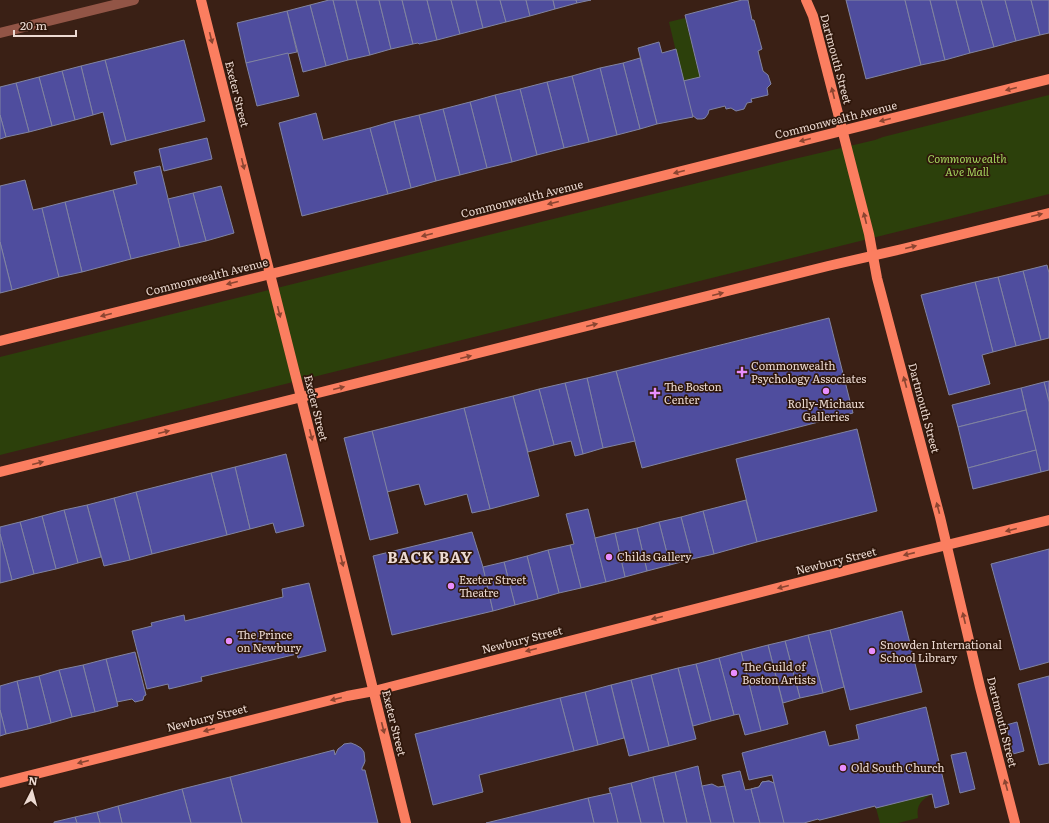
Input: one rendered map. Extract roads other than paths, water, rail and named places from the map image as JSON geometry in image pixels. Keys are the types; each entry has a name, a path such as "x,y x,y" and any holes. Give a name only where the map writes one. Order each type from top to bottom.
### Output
{"main road":[{"name":"Exeter Street","path":"201,0 302,397 406,823"},
{"name":"Dartmouth Street","path":"806,0 814,16 851,160 877,278 947,546 980,687 1015,823"},
{"name":"Commonwealth Avenue","path":"0,341 1049,79"},
{"path":"0,472 1049,212"},
{"name":"Newbury Street","path":"0,783 331,700 374,691 1049,520"}],"street":[{"path":"0,33 134,0"}],"place":[{"name":"Commonwealth Psychology Associates","path":"742,372"},
{"name":"Rolly-Michaux Galleries","path":"826,391"},
{"name":"The Boston Center","path":"655,393"},
{"name":"Childs Gallery","path":"609,557"},
{"name":"Exeter Street Theatre","path":"451,586"},
{"name":"The Prince on Newbury","path":"229,641"},
{"name":"Snowden International School Library","path":"872,651"},
{"name":"The Guild of Boston Artists","path":"734,673"},
{"name":"Old South Church","path":"843,768"}],"district":[{"name":"BACK BAY","path":"430,558"}],"park label":[{"name":"Commonwealth Ave Mall","path":"967,165"}]}
